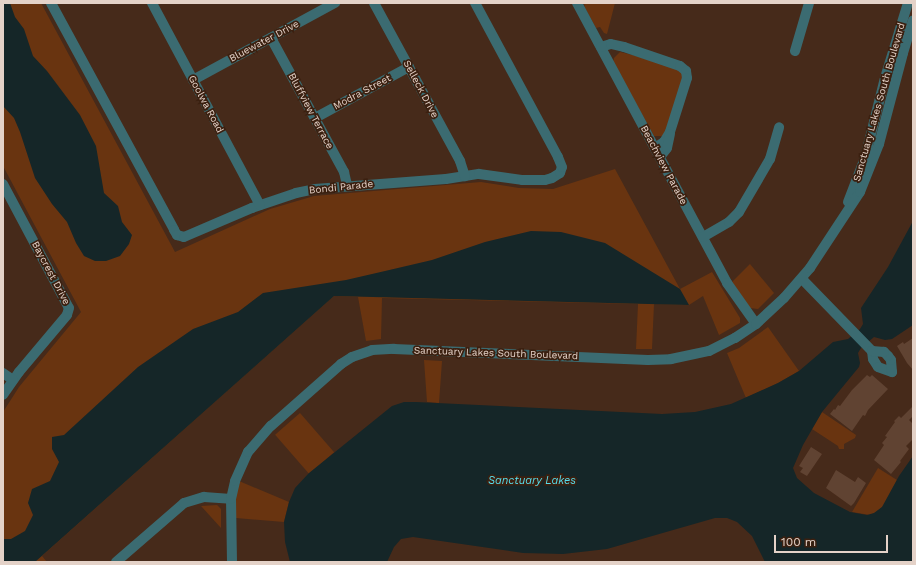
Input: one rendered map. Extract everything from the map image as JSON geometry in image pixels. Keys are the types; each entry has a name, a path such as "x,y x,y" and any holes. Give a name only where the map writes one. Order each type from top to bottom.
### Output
{"street":[{"name":"Bondi Parade","path":"51,3 177,235 187,237 260,205 296,193 347,185 446,179 479,174 522,180 545,180 556,176 562,170 558,157 475,3"},
{"name":"Goolwa Road","path":"152,3 260,205"},
{"name":"Bluewater Drive","path":"193,80 335,3"},
{"name":"Selleck Drive","path":"374,3 460,161 464,176"},
{"name":"Beachview Parade","path":"578,3 733,292 756,324"},
{"path":"796,54 809,3"},
{"name":"Sanctuary Lakes South Boulevard","path":"840,224 865,158 884,78 908,3"},
{"name":"Sanctuary Lakes South Boulevard","path":"232,562 232,499 235,481 244,459 263,434 341,364 366,351 394,349 665,359 691,356 709,351 735,338 756,324 802,279 860,192 875,157 913,21"},
{"name":"Bluffview Terrace","path":"271,38 344,172 347,185"},
{"path":"603,51 624,47 689,68 670,132 670,142 668,148 658,152"},
{"name":"Modra Street","path":"315,118 409,67"},
{"path":"703,237 729,222 742,207 770,159 779,127"},
{"name":"Baycrest Drive","path":"3,184 69,308 67,315 13,380 3,395"},
{"path":"802,279 869,347"},
{"path":"3,373 13,380"},
{"path":"116,562 184,504 204,497 232,499"}],"shaded area":[{"path":"3,3 41,3 175,252 270,209 314,196 481,182 519,188 553,189 615,169 680,289 712,272 740,318 740,323 719,335 703,296 689,305 654,304 652,349 636,349 638,304 382,298 381,339 366,341 358,297 334,296 42,556 47,562 3,562 3,412 19,387 81,312 3,166"},
{"path":"584,3 615,3 607,34 604,33 600,27 596,28 585,8"},
{"path":"620,52 680,66 685,71 666,134 662,136 654,136 613,62 614,58"},
{"path":"750,264 774,293 758,309 750,308 732,282"},
{"path":"768,327 799,371 746,398 727,353 739,348"},
{"path":"424,360 442,361 439,403 427,402"},
{"path":"822,412 856,435 855,438 844,444 844,449 839,449 838,446 812,429"},
{"path":"300,413 334,452 309,474 275,435"},
{"path":"878,468 897,480 884,505 877,512 870,515 852,512"},
{"path":"239,481 289,502 284,522 236,518 236,495"},
{"path":"217,505 221,509 221,528 201,506"}],"water":[{"path":"3,3 10,3 15,17 24,29 33,56 47,71 80,115 96,146 104,193 118,206 122,222 132,235 129,244 120,256 106,261 95,261 84,256 76,243 67,222 52,204 35,178 14,118 3,106"},
{"name":"Sanctuary Lakes","path":"913,221 913,325 892,339 885,340 874,337 861,348 858,353 860,363 859,367 822,412 803,445 793,468 797,478 814,493 850,512 867,515 874,513 882,507 899,476 913,456 913,562 765,562 752,536 737,522 727,518 715,518 607,549 563,554 523,553 413,537 401,539 394,547 387,562 290,562 285,542 284,522 289,502 295,488 309,473 392,406 404,402 416,402 662,414 695,412 731,404 778,383 799,371 833,342 848,339 860,329 863,324 861,308 888,267"},
{"path":"531,231 561,232 605,243 680,289 689,305 334,296 35,562 3,562 3,539 11,539 25,531 33,515 28,503 32,489 50,481 59,462 52,449 52,437 64,435 138,367 193,329 238,312 263,293 346,280 385,271 432,260 485,242"}],"building":[{"path":"913,338 913,370 897,346 903,342 904,344"},
{"path":"867,375 870,377 872,375 888,389 868,410 865,416 863,415 852,431 830,414 838,405 840,406 852,390"},
{"path":"913,406 913,416 909,420 913,424 913,439 906,446 909,449 891,474 874,460 884,445 882,443 887,437 885,436 895,422 894,421 899,416 901,418"},
{"path":"811,447 822,454 807,476 800,472 803,468 799,466"},
{"path":"836,470 855,482 858,477 866,483 851,506 826,488"}]}
